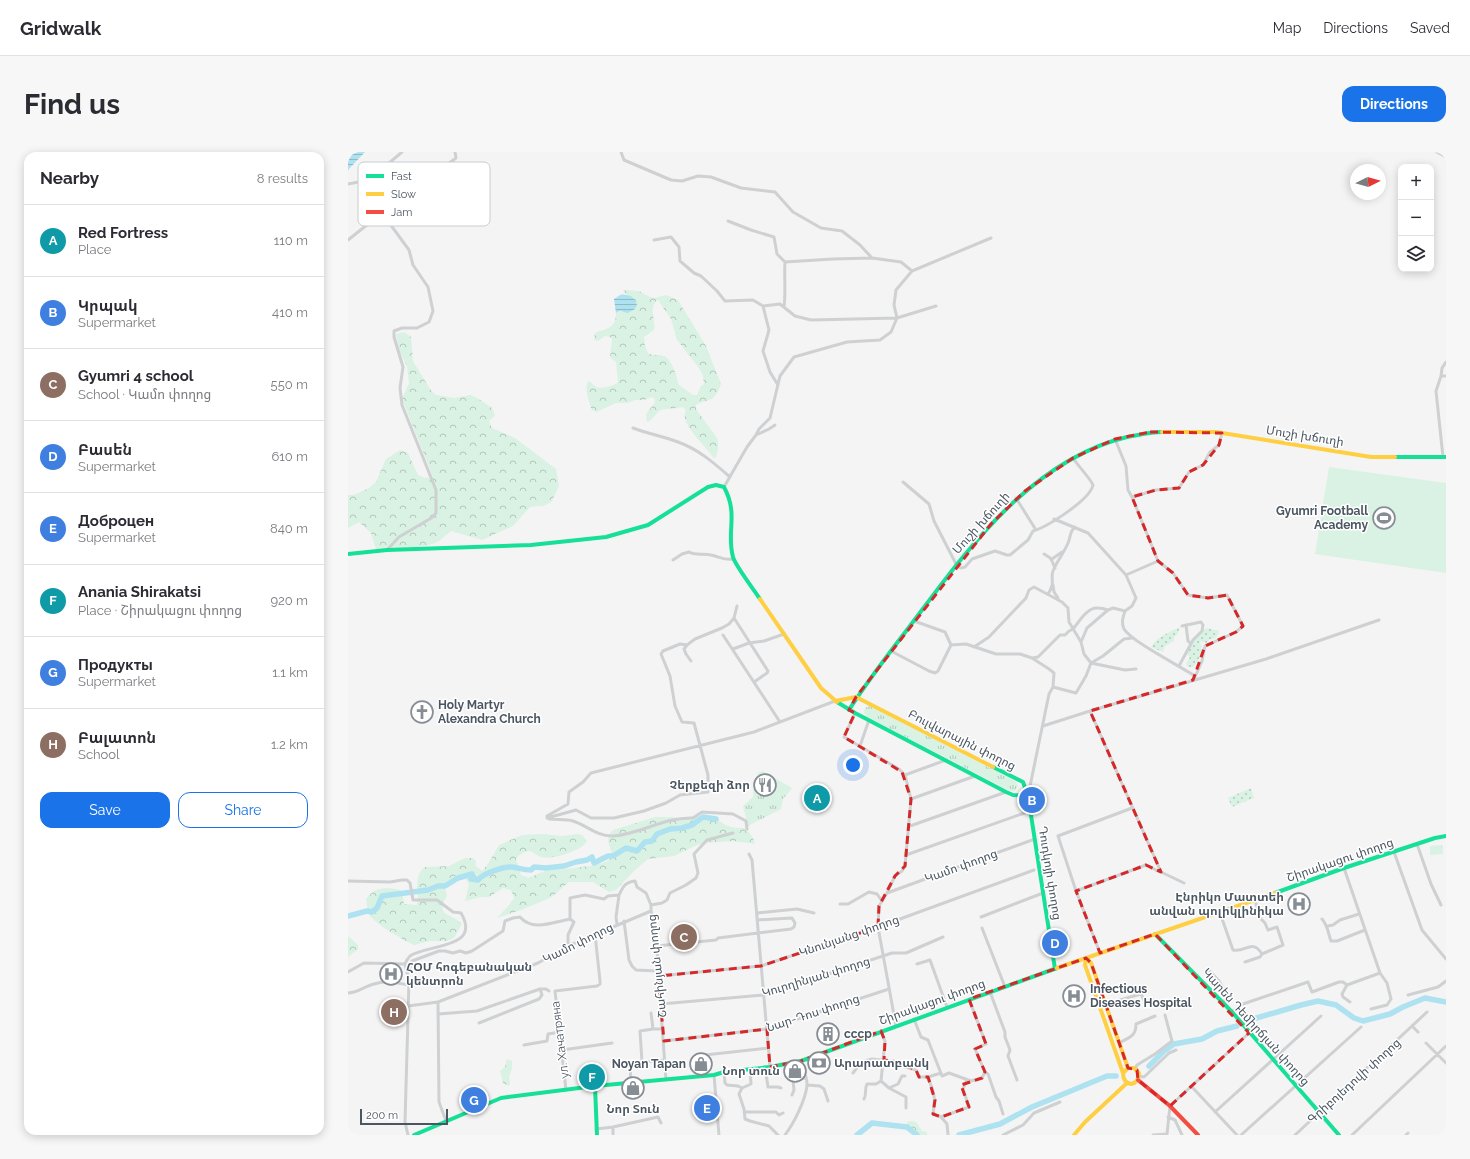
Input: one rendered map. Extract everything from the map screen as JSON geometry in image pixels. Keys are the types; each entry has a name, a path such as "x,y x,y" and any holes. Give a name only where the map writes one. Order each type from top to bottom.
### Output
{"street":[{"path":"390,162 402,152"},
{"path":"451,162 456,158 455,152"},
{"path":"621,152 624,160 671,180 682,181 698,176 711,178 741,188 775,192 793,212 822,228 842,230 860,245 872,258"},
{"path":"1437,152 1446,157"},
{"path":"348,184 358,182"},
{"path":"728,221 774,238 777,254 785,262 784,280 786,296 784,308"},
{"path":"348,240 366,226"},
{"path":"387,550 398,537 433,517 436,513 436,490 402,405 400,388 404,368 394,337 394,331 402,328 417,328 429,322 433,311 428,287 413,265 409,250 391,226"},
{"path":"654,240 671,237 680,247 680,261 694,273 701,276 725,301 753,300 763,306 780,304 795,316 811,320 897,318 936,306"},
{"path":"724,487 759,429 770,418 780,376 794,357 848,342 880,340 891,332 897,318 894,305 896,290 912,270 991,238"},
{"path":"785,262 872,258 901,262 912,270"},
{"path":"763,306 769,330 763,351 770,372 778,386"},
{"path":"1445,457 1436,391 1442,368 1446,362"},
{"path":"1441,376 1446,376"},
{"path":"756,435 775,425"},
{"path":"633,428 679,442 699,452 730,477"},
{"name":"Մուշի խճուղի","path":"849,710 856,696 957,566 991,524 1016,498 1073,458 1107,442 1150,432 1173,431 1222,433 1371,457 1445,457"},
{"path":"1132,497 1156,490 1179,488 1189,472 1203,465 1210,452 1219,445 1222,433"},
{"path":"1115,439 1126,466 1128,490 1158,561 1172,573 1188,596 1208,598 1227,595 1243,626 1236,632 1205,646 1202,661 1194,678"},
{"path":"903,482 929,504 934,521 957,566 961,568 965,567 972,559 995,551 1007,555 1010,554 1028,540 1033,531 1077,505 1092,490 1093,486 1073,458"},
{"path":"348,554 387,550 525,545 606,537 648,525 708,487 716,485 724,487 731,496 733,519 731,550 733,559 729,560 710,554 692,554 689,552 682,554 673,560"},
{"path":"1016,498 1036,530"},
{"path":"1054,519 1088,533 1126,575 1136,598 1132,606 1125,610 1113,608 1108,610 1088,628 1081,642"},
{"path":"1050,558 1055,558 1062,552 1069,543 1070,534 1075,527"},
{"path":"1058,599 1054,592 1053,572 1062,552"},
{"path":"1044,554 1050,558 1055,568"},
{"name":"Բուլվարային փողոց","path":"733,559 821,688 835,701 849,710 1013,796 1028,796 1023,782 856,696"},
{"path":"1126,575 1158,561"},
{"path":"1048,594 1053,583"},
{"path":"974,647 989,637 1026,598 1031,588 1034,588 1058,599 1068,608 1069,622 1081,642 1084,654 1091,663 1125,670 1136,669"},
{"path":"691,661 684,649 687,644 729,624 734,618 737,606"},
{"path":"1032,658 1038,657 1060,635 1065,635 1073,629 1078,621 1090,611 1096,608 1108,610"},
{"path":"1125,610 1122,621 1124,629 1134,639 1179,666 1194,678"},
{"path":"734,618 768,671 767,674 754,682"},
{"path":"1043,726 1194,678 1266,659 1379,620"},
{"path":"914,621 945,632 952,645"},
{"path":"1179,666 1191,644 1202,631 1203,625 1201,622 1184,625 1188,641 1191,644"},
{"path":"733,649 749,643 764,641 784,634"},
{"path":"723,635 780,722"},
{"path":"952,645 966,644 996,654 1020,654 1032,658 1054,674 1053,687 1076,694 1091,663 1104,656 1124,639 1130,637 1134,639"},
{"path":"547,818 576,810 591,818 614,818 644,811 680,795 708,792 708,775 694,723 682,722 675,706 670,676 661,654 663,650 673,646 687,644"},
{"path":"891,651 935,673 938,671 952,645"},
{"name":"Դուդկոյի փողոց","path":"1053,687 1049,694 1028,796 1055,969"},
{"path":"547,818 547,816 568,804 569,792 583,782 591,773 754,732 835,701 856,696"},
{"path":"1090,711 1161,872"},
{"path":"855,713 844,737 899,769 905,775 911,799 906,866 895,876 879,906 878,927 896,1026"},
{"path":"860,746 869,720"},
{"path":"905,775 946,760"},
{"path":"911,799 976,776"},
{"path":"910,826 1006,792"},
{"path":"1100,953 1076,891 1058,836 1132,808"},
{"path":"906,855 1030,811"},
{"path":"547,818 574,822 590,830 611,836 632,834 664,821 694,818 702,812 710,812 733,814 746,821 747,829"},
{"path":"651,905 662,903 667,900 670,893 696,878 698,873 694,854 707,840 733,833"},
{"name":"Շիրակացու փողոց","path":"414,1135 501,1098 631,1082 714,1075 724,1072 768,1067 801,1061 1100,953 1344,868 1446,836"},
{"name":"Կամո փողոց","path":"887,893 1035,840"},
{"path":"1417,844 1431,884 1441,905"},
{"path":"1394,852 1422,930 1446,959"},
{"path":"749,854 752,860 767,1029 768,1086 781,1088"},
{"path":"1076,891 1146,865 1184,883"},
{"path":"1344,868 1380,974 1387,983 1391,999 1387,1005 1371,1009"},
{"name":"Կնունյանց փողոց","path":"658,976 761,966 878,927 1034,870"},
{"path":"348,881 390,882 407,880 410,883 413,900 437,900 453,912 461,913 467,925 465,933 458,940 416,954 408,958 404,964"},
{"name":"Շահինյան փողոց","path":"619,895 624,884 635,881 637,887 646,893 651,905 657,946 666,1080"},
{"path":"840,904 848,904 870,892 877,894 882,901"},
{"path":"981,917 1043,893"},
{"path":"568,946 568,935 574,922 570,919 570,898 585,895 604,899 608,896 619,895 616,917 617,924"},
{"path":"1245,962 1260,957 1262,954 1283,946 1277,928 1268,930 1265,923 1260,918 1255,900"},
{"path":"756,914 797,909 814,913"},
{"name":"Կամո փողոց","path":"408,1006 438,1002 538,963 568,946 617,924 651,911"},
{"path":"1220,912 1233,950 1237,951 1252,946 1256,947 1262,954"},
{"path":"1328,926 1333,925 1340,920 1359,914"},
{"path":"408,975 412,961 439,951 453,953 466,953 472,951 503,931 505,921 513,918 520,917 523,921 540,926 570,919"},
{"path":"657,946 716,940 718,938 758,932 791,929 794,927 795,922 792,918 757,920"},
{"path":"1322,919 1328,926 1328,933 1331,941 1365,930"},
{"path":"624,922 629,960 632,966 636,970 658,971"},
{"path":"982,928 1005,987"},
{"name":"ул. Хачатряна","path":"566,1090 555,991 597,986 600,981 595,934"},
{"name":"Կարեն Դեմիրճյան փողոց","path":"1155,934 1232,1012 1339,1135"},
{"name":"Կուրղինյան փողոց","path":"661,1004 764,995 892,953 906,953 943,937"},
{"path":"1086,958 1091,964 1128,1068"},
{"path":"1086,958 1085,965 1126,1083"},
{"path":"917,964 930,960 947,1007"},
{"path":"348,972 364,963 404,964"},
{"path":"404,964 408,975 409,985 405,1122 408,1135"},
{"path":"1208,969 1229,997 1222,1002"},
{"path":"1350,1002 1343,997 1342,994 1347,985 1380,974"},
{"path":"1408,995 1438,987 1446,981"},
{"path":"348,993 353,993 380,982 409,985"},
{"path":"1232,1012 1243,1004 1308,982 1312,992 1339,982 1343,982 1347,985"},
{"path":"438,1014 477,1011 540,989 555,991"},
{"path":"540,989 542,995"},
{"name":"Նար-Դոս փողոց","path":"664,1041 767,1029 889,989"},
{"path":"478,1023 540,999 542,995 549,991"},
{"path":"990,992 1005,1032 1005,1037 1010,1050 1008,1056 1017,1080"},
{"path":"1106,1006 1141,994 1144,1000 1153,1000"},
{"path":"1096,998 1102,996"},
{"path":"969,1000 986,1044 975,1049 985,1072 988,1074 1003,1114"},
{"path":"438,1002 439,1102 446,1121"},
{"path":"651,1012 653,1029"},
{"name":"Գրիբոյեդովի փողոց","path":"1295,1135 1427,1012"},
{"path":"1135,1069 1136,1065 1155,1054 1172,1041 1165,1015"},
{"path":"1119,1043 1134,1035 1136,1031 1136,1024 1155,1016"},
{"path":"1215,1112 1321,1016"},
{"path":"914,1019 921,1037 928,1040 942,1076 949,1073 972,1082 982,1078 985,1072"},
{"path":"1241,1135 1361,1027"},
{"path":"1412,1027 1418,1032"},
{"path":"642,1062 640,1031 663,1029"},
{"path":"881,1031 885,1041 881,1081"},
{"path":"524,1045 547,1041 548,1034 560,1032"},
{"path":"1153,1135 1167,1134 1170,1106 1249,1032"},
{"path":"562,1050 612,1043"},
{"path":"1426,1043 1446,1063"},
{"path":"1352,1135 1446,1046"},
{"path":"705,1055 768,1048"},
{"path":"1126,1083 1133,1084 1139,1078 1144,1077 1170,1053 1176,1050"},
{"path":"853,1072 863,1060 872,1059 898,1062 902,1066 916,1070 919,1077 928,1077 941,1073"},
{"path":"631,1082 630,1065 632,1063 665,1060"},
{"path":"785,1135 796,1117 807,1085 801,1061"},
{"path":"1123,1073 1128,1068"},
{"path":"1128,1068 1138,1071 1139,1078 1170,1106 1198,1135"},
{"path":"750,1069 751,1084 742,1088 739,1094 745,1119 769,1126 778,1135"},
{"path":"724,1072 725,1083 727,1086 738,1086 742,1088"},
{"path":"714,1075 719,1135"},
{"path":"889,1088 898,1084 902,1076 905,1076"},
{"path":"928,1077 935,1100 933,1114 941,1117 947,1124 948,1135"},
{"path":"792,1095 794,1090 793,1080 806,1078"},
{"path":"941,1117 969,1107 963,1089 967,1080"},
{"path":"881,1081 889,1088 906,1097 906,1108"},
{"path":"864,1099 867,1084 876,1084 881,1081"},
{"path":"1074,1135 1084,1122 1126,1083"},
{"path":"807,1085 825,1088 828,1100"},
{"path":"595,1086 597,1135"},
{"path":"1191,1086 1237,1135"},
{"path":"1003,1135 1023,1124 1034,1113 1060,1102"},
{"path":"744,1112 776,1112 779,1115 783,1113"},
{"path":"1168,1116 1175,1120 1182,1132 1182,1135"},
{"path":"596,1129 613,1127 658,1117 662,1123"},
{"path":"613,1127 613,1135"}],"highlighted area":[{"path":"1150,432 1222,433 1219,445 1203,465 1189,472 1179,488 1156,490 1132,497 1158,561 1173,573 1188,595 1208,598 1227,595 1243,626 1236,632 1205,646 1193,680 1090,711 1161,872 1146,865 1076,891 1100,953 1155,934 1249,1033 1170,1106 1138,1080 1137,1070 1128,1068 1091,963 1086,958 969,999 986,1044 975,1049 985,1072 982,1078 961,1085 969,1107 941,1117 933,1114 935,1100 928,1077 919,1077 916,1070 898,1062 884,1060 885,1041 881,1031 801,1061 770,1067 767,1029 664,1041 658,976 761,966 878,927 879,906 895,876 905,866 911,799 902,772 844,737 855,713 849,710 856,697 991,524 1025,491 1073,458 1115,439"}],"shaded area":[{"path":"391,997 399,998 397,1027 389,1026"}],"green space":[{"path":"623,291 639,291 654,298 666,295 678,300 706,346 721,384 714,398 696,405 696,409 717,438 718,449 717,455 714,459 686,422 686,410 683,407 661,410 647,422 646,414 654,404 655,400 652,397 644,400 635,400 628,403 616,403 596,412 592,410 587,392 588,381 596,387 601,388 611,386 618,382 616,362 610,357 612,339 605,336 598,341 594,340 595,333 613,325 616,318 616,313 635,309 637,305 635,300","holes":["658,300 671,319 677,340 699,368 703,376 704,384 701,386 697,395 693,395 679,385 674,369 667,358 662,355 648,353 645,346 644,337 654,330 653,306 655,302"]},
{"path":"404,332 411,337 413,361 430,389 436,395 454,398 471,395 479,399 492,408 495,416 489,421 492,428 515,438 556,469 559,486 552,501 546,505 530,507 513,526 482,540 451,531 439,541 426,546 376,549 371,533 359,522 348,528 348,495 354,495 369,488 376,482 386,459 400,450 408,453 418,475 425,478 433,477 402,399 409,383 407,366 399,351 396,334"},
{"name":"Gyumri Football Academy","path":"1329,467 1446,483 1446,573 1315,554"},
{"path":"1180,627 1177,635 1174,637 1174,641 1165,646 1163,652 1151,647 1160,638"},
{"path":"1207,628 1219,631 1219,633 1216,638 1209,640 1207,643 1201,641 1201,656 1193,667 1188,667 1186,664 1190,657 1187,652 1198,635"},
{"path":"870,706 1015,781 1018,785 1017,788 1015,791 1010,791 867,717 864,710 866,707"},
{"path":"763,771 792,788 783,799 781,809 748,826 743,806 753,797 754,785 758,773"},
{"path":"1251,788 1254,798 1232,807 1228,798"},
{"path":"704,815 716,817 722,823 729,826 746,828 755,844 734,841 705,843 697,845 674,856 648,859 616,890 609,892 593,882 569,882 552,897 497,918 514,898 511,890 503,888 489,897 481,897 465,901 469,884 464,877 456,876 449,881 445,888 447,896 442,904 443,911 462,924 454,938 446,941 429,941 414,945 376,922 368,912 366,899 372,892 386,888 400,890 402,891 404,904 417,905 417,885 419,875 425,867 449,866 465,858 473,858 476,861 475,865 482,871 499,845 522,835 543,834 561,836 578,834 582,835 587,841 579,848 559,856 546,858 530,851 522,854 516,859 521,875 529,878 546,871 590,866 606,862 611,856 608,838 613,830 655,817 685,819"},
{"path":"1442,845 1443,854 1430,855 1430,846"},
{"path":"348,936 358,945 358,949 348,957"},
{"path":"507,1059 512,1061 512,1069 509,1076 510,1084 508,1086 503,1083 500,1071 505,1067"},
{"path":"907,1122 916,1122 922,1131 927,1132 927,1135 919,1135 907,1125"}],"water":[{"path":"353,152 365,152 348,170 348,161"},
{"path":"620,295 628,295 633,298 637,305 635,309 628,313 620,311 616,313 614,299"}],"waterway":[{"path":"348,916 367,911 372,912 377,908 382,896 428,890 438,886 445,886 458,878 472,874 471,879 478,880 488,873 508,867 531,870 534,867 546,868 564,866 587,860 592,857 594,863 608,856 613,856 626,848 637,851 645,842 652,841 657,834 670,829 692,825 703,817 716,819"},
{"path":"1246,1021 1318,1001 1336,1005 1354,1018 1363,1021 1390,1014 1425,998 1446,1002"},
{"path":"1149,1066 1164,1051 1174,1044 1202,1039 1217,1031 1237,1026"},
{"path":"959,1135 1000,1124 1032,1107 1107,1076 1116,1076"},
{"path":"857,1135 872,1123 907,1127 917,1135"}],"traffic: fast":[{"path":"849,710 865,686 939,587 961,559 1008,507 1035,484 1063,464 1094,448 1127,437 1162,432"},
{"path":"1395,457 1446,457"},
{"path":"348,554 387,550 531,545 606,537 648,525 708,487 716,485 724,487 731,506 731,548 734,561 760,599"},
{"path":"837,702 855,713 1006,792 1013,795 1028,796"},
{"path":"993,767 1023,782 1028,796 1055,969"},
{"path":"1275,893 1344,868 1435,838 1446,836"},
{"path":"1155,934 1232,1012 1339,1135"},
{"path":"597,1135 595,1086 714,1075 724,1072 770,1067 801,1061 1057,968"},
{"path":"414,1135 501,1098 595,1086"}],"traffic: slow":[{"path":"1162,432 1216,432 1371,457 1395,457"},
{"path":"760,599 821,688 837,702"},
{"path":"835,701 856,697 993,767"},
{"path":"1057,968 1275,893"},
{"path":"1086,958 1085,965 1124,1079 1127,1083 1131,1084 1135,1083 1138,1079 1139,1073 1134,1068 1128,1068 1123,1073"},
{"path":"1086,958 1091,963 1128,1068"},
{"path":"1074,1135 1085,1122 1127,1083"}],"traffic: jam":[{"path":"1138,1080 1170,1106 1198,1135"}],"place":[{"name":"Gyumri Football Academy","path":"1384,518"},
{"name":"Holy Martyr Alexandra Church","path":"422,712"},
{"name":"Չերքեզի ձոր","path":"765,785"},
{"name":"Red Fortress","path":"817,798"},
{"name":"Կրպակ","path":"1032,800"},
{"name":"Էնրիկո Մատտեի անվան պոլիկլինիկա","path":"1299,904"},
{"name":"Gyumri 4 school","path":"684,937"},
{"name":"Բասեն","path":"1055,943"},
{"name":"ՀՕՄ հոգեբանական կենտրոն","path":"391,974"},
{"name":"Infectious Diseases Hospital","path":"1074,996"},
{"name":"Բալատոն","path":"394,1012"},
{"name":"ссср","path":"828,1034"},
{"name":"Արարատբանկ","path":"819,1063"},
{"name":"Noyan Tapan","path":"701,1064"},
{"name":"Նոր տուն","path":"795,1071"},
{"name":"Anania Shirakatsi","path":"592,1077"},
{"name":"Նոր Տուն","path":"633,1088"},
{"name":"Продукты","path":"474,1100"},
{"name":"Доброцен","path":"707,1108"}]}
